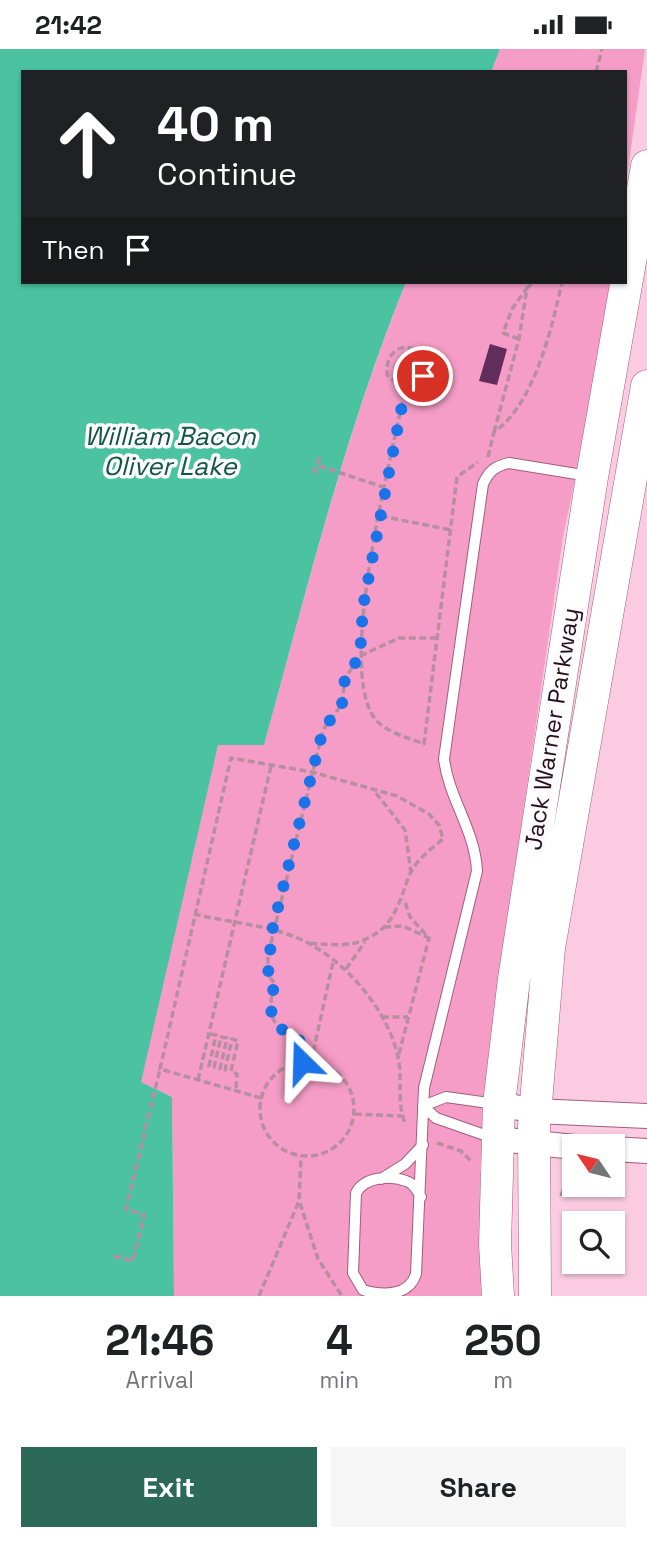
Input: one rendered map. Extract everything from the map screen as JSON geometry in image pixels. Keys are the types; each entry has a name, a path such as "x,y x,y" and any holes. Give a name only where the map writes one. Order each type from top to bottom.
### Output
{"main road":[{"name":"Jack Warner Parkway","path":"627,279 647,166"},
{"name":"Jack Warner Parkway","path":"498,1296 495,1244 499,1104 516,965 592,477 626,284"},
{"name":"Jack Warner Parkway","path":"535,1296 533,1144 549,948 647,386"}],"street":[{"path":"499,1104 535,1111 647,1116"},
{"path":"498,1139 562,1146"},
{"path":"625,1150 647,1151"}],"lane":[{"path":"421,1197 413,1185 406,1181 381,1179 368,1180 356,1193 353,1273 363,1290 393,1294 404,1292 413,1284 421,1197 422,1106 428,1069 477,871 476,849 446,779 444,759 483,485 487,474 498,465 522,463 592,477"},
{"path":"422,1106 446,1097 499,1104"},
{"path":"422,1106 436,1118 498,1139"},
{"path":"381,1179 405,1164 423,1145"}],"path":[{"path":"597,70 602,49"},
{"path":"519,339 503,333 512,309 532,284"},
{"path":"494,432 509,422 529,385 550,330 562,284"},
{"path":"487,474 488,454 519,339 527,288"},
{"path":"405,347 415,349 423,357 426,367 420,383 405,390 387,375 386,366 396,349 405,347"},
{"path":"405,390 363,607 360,681 374,718 383,727 424,744 457,477 488,454"},
{"path":"314,474 320,457"},
{"path":"317,465 386,488"},
{"path":"380,516 451,530"},
{"path":"302,1062 297,1035 280,1029 272,1015 270,997 275,985 268,975 268,955 323,730 342,704 345,678 360,656 399,638 439,638"},
{"path":"114,1256 133,1261 144,1215 126,1209 231,758 312,772 414,803 439,825 443,839 411,873"},
{"path":"198,1080 271,766"},
{"path":"346,969 366,940 384,927 404,899 411,873 405,830 375,792"},
{"path":"404,899 410,916 429,938"},
{"path":"194,914 272,931 307,943 346,969 382,1017 398,1056"},
{"path":"384,927 403,926 429,938"},
{"path":"355,1114 401,1116 398,1056 429,938"},
{"path":"307,943 342,944 366,940"},
{"path":"311,1062 333,962"},
{"path":"382,1017 409,1017"},
{"path":"209,1034 216,1035 209,1066 214,1067 221,1037 227,1038 220,1069 225,1070 232,1039 238,1041 230,1071 237,1075 236,1089"},
{"path":"302,1062 311,1062 339,1073 351,1092 355,1114 351,1129 337,1146 316,1156 301,1156 277,1146 262,1124 261,1098 266,1087 281,1070 302,1062"},
{"path":"160,1069 261,1098"},
{"path":"259,1296 299,1201 301,1156"},
{"path":"299,1201 318,1259 342,1296"}],"shaded area":[{"path":"500,49 645,49 627,176 627,70 492,70"},
{"path":"405,284 612,284 603,343 563,537 491,1035 480,1169 481,1296 174,1296 172,1097 140,1082 218,744 264,745 346,453 384,338"}],"water":[{"name":"William Bacon Oliver Lake","path":"0,49 500,49 492,70 21,70 21,284 405,284 346,453 264,745 218,745 141,1082 172,1097 174,1296 0,1296"}],"building":[{"path":"490,344 507,349 497,385 479,381"}],"route":[{"path":"302,1062 299,1038 280,1029 272,1015 270,997 275,985 268,975 271,966 268,955 272,931 323,730 342,704 345,678 360,656 363,607 405,390 420,383 423,376"}]}
